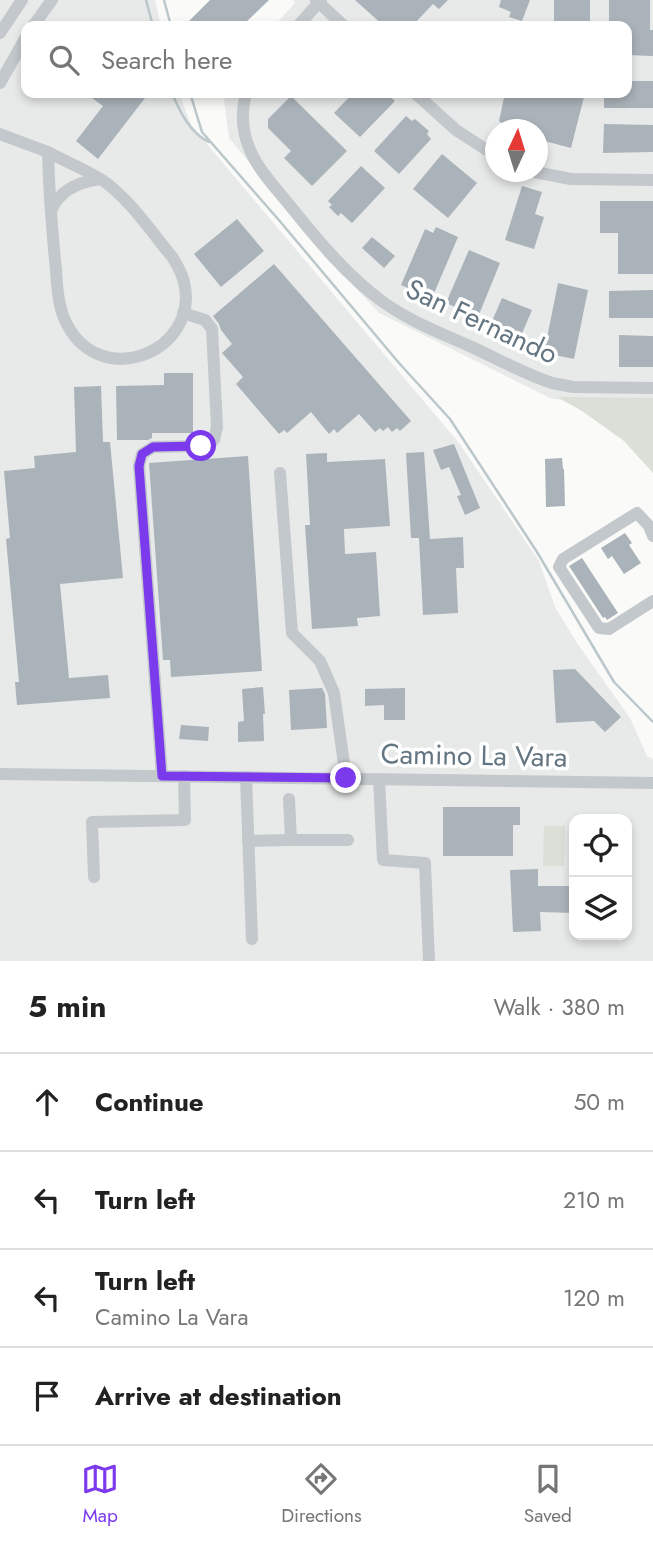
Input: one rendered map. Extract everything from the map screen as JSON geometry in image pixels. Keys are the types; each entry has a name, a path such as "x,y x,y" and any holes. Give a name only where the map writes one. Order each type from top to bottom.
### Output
{"street":[{"path":"0,33 22,0"},
{"path":"37,21 52,0"},
{"path":"302,21 318,1 339,21"},
{"path":"0,83 21,46"},
{"name":"San Fernando","path":"245,98 243,126 249,150 255,160 322,245 384,302 416,322 552,383 573,387 653,388"},
{"path":"421,98 462,134 485,149"},
{"path":"0,134 48,152 100,179 124,200 173,258 184,283 183,313 164,343 139,357 121,359 98,354 82,344 69,328 61,311 50,214 48,152"},
{"path":"548,175 571,179 653,180"},
{"path":"50,214 64,192 77,184 100,179"},
{"path":"162,776 139,466 145,451 153,447 209,444 214,440 217,427 212,330 201,318 183,313"},
{"path":"280,473 292,633 320,662 334,693 346,778"},
{"path":"653,537 649,526 637,513 563,559 559,567 599,628 609,629 653,601"},
{"name":"Camino La Vara","path":"0,774 653,783"},
{"path":"94,877 92,822 185,820 184,776"},
{"path":"246,777 252,939"},
{"path":"379,779 383,860 425,863 429,961"},
{"path":"289,799 291,840"},
{"path":"248,841 348,840"}],"shaded area":[{"path":"0,0 155,0 160,21 21,21 21,98 181,98 191,125 459,443 539,561 555,607 630,718 647,756 653,759 653,961 0,961"},
{"path":"293,0 653,0 653,401 552,399 379,313 327,257 229,138 225,98 632,98 632,21 279,21 295,3"},
{"path":"557,397 653,398 653,473 624,441"},
{"path":"544,826 565,826 564,866 543,866"}],"building":[{"path":"210,0 269,0 247,21 189,21"},
{"path":"355,0 448,0 439,9 433,4 417,21 378,21"},
{"path":"501,0 530,0 522,21 509,17 511,12 499,7"},
{"path":"554,0 590,0 590,21 554,21"},
{"path":"609,0 650,0 653,56 632,55 632,21 609,21"},
{"path":"632,81 653,81 653,108 604,108 604,98 632,98"},
{"path":"92,98 145,98 98,159 76,141 103,106"},
{"path":"289,98 293,98 347,151 312,186 284,158 291,151 268,128 268,119"},
{"path":"348,98 392,98 395,101 360,137 334,113"},
{"path":"504,98 584,98 571,148 548,142 548,119 499,119"},
{"path":"406,116 412,121 415,119 429,131 427,134 431,139 399,174 374,151"},
{"path":"604,124 653,125 653,152 603,153"},
{"path":"442,154 477,183 448,218 413,189"},
{"path":"361,166 385,188 352,223 341,213 338,216 329,207 332,205 328,201"},
{"path":"522,186 542,192 535,214 544,217 534,249 505,240"},
{"path":"600,201 653,201 653,274 618,274 618,233 600,233"},
{"path":"237,219 264,251 221,287 194,254"},
{"path":"436,227 458,237 432,298 401,285 425,229 433,233"},
{"path":"372,237 395,256 384,268 362,248"},
{"path":"469,250 500,263 478,317 446,303"},
{"path":"274,264 411,421 400,431 397,428 392,432 388,427 375,432 359,414 337,433 334,429 329,434 311,412 287,433 284,430 279,434 236,384 243,377 222,353 232,344 213,316"},
{"path":"558,283 588,290 574,359 544,353"},
{"path":"653,290 653,318 609,318 609,291"},
{"path":"502,298 532,310 517,345 487,333"},
{"path":"619,335 653,336 653,367 619,367"},
{"path":"164,373 193,373 193,433 152,433 152,438 148,440 117,440 116,386 164,385"},
{"path":"101,386 103,442 110,442 123,578 60,584 69,678 108,675 110,698 17,705 15,682 19,682 6,539 10,538 4,471 35,468 34,456 76,452 74,387"},
{"path":"454,444 480,508 465,515 457,496 461,495 449,467 441,470 433,450"},
{"path":"424,452 430,539 463,537 464,568 456,568 458,613 423,615 419,538 411,538 406,453"},
{"path":"327,453 327,462 385,459 390,526 344,529 345,554 376,552 380,616 357,618 358,626 312,629 305,525 310,525 306,454"},
{"path":"248,456 262,671 171,677 170,660 163,660 149,463"},
{"path":"562,458 565,506 546,507 545,459"},
{"path":"625,533 632,543 629,545 641,563 624,574 612,556 608,559 601,548"},
{"path":"582,558 618,613 607,620 603,618 569,566"},
{"path":"575,669 621,717 605,732 594,721 556,723 553,670"},
{"path":"263,687 264,741 238,742 238,722 244,721 242,689"},
{"path":"322,688 325,694 327,728 291,730 289,690"},
{"path":"405,688 405,720 384,720 384,705 365,706 365,689"},
{"path":"181,725 209,727 208,741 179,739"},
{"path":"443,807 520,807 520,825 513,825 513,856 443,856"},
{"path":"538,869 538,886 569,886 569,913 540,912 541,931 513,932 510,870"}],"waterway":[{"path":"146,0 152,21"},
{"path":"164,0 170,21"},
{"path":"174,98 191,128 209,142"},
{"path":"192,98 202,132 450,419 537,552 614,682 653,722"}],"route":[{"path":"201,446 153,447 142,454 139,466 162,776 346,778"}]}
